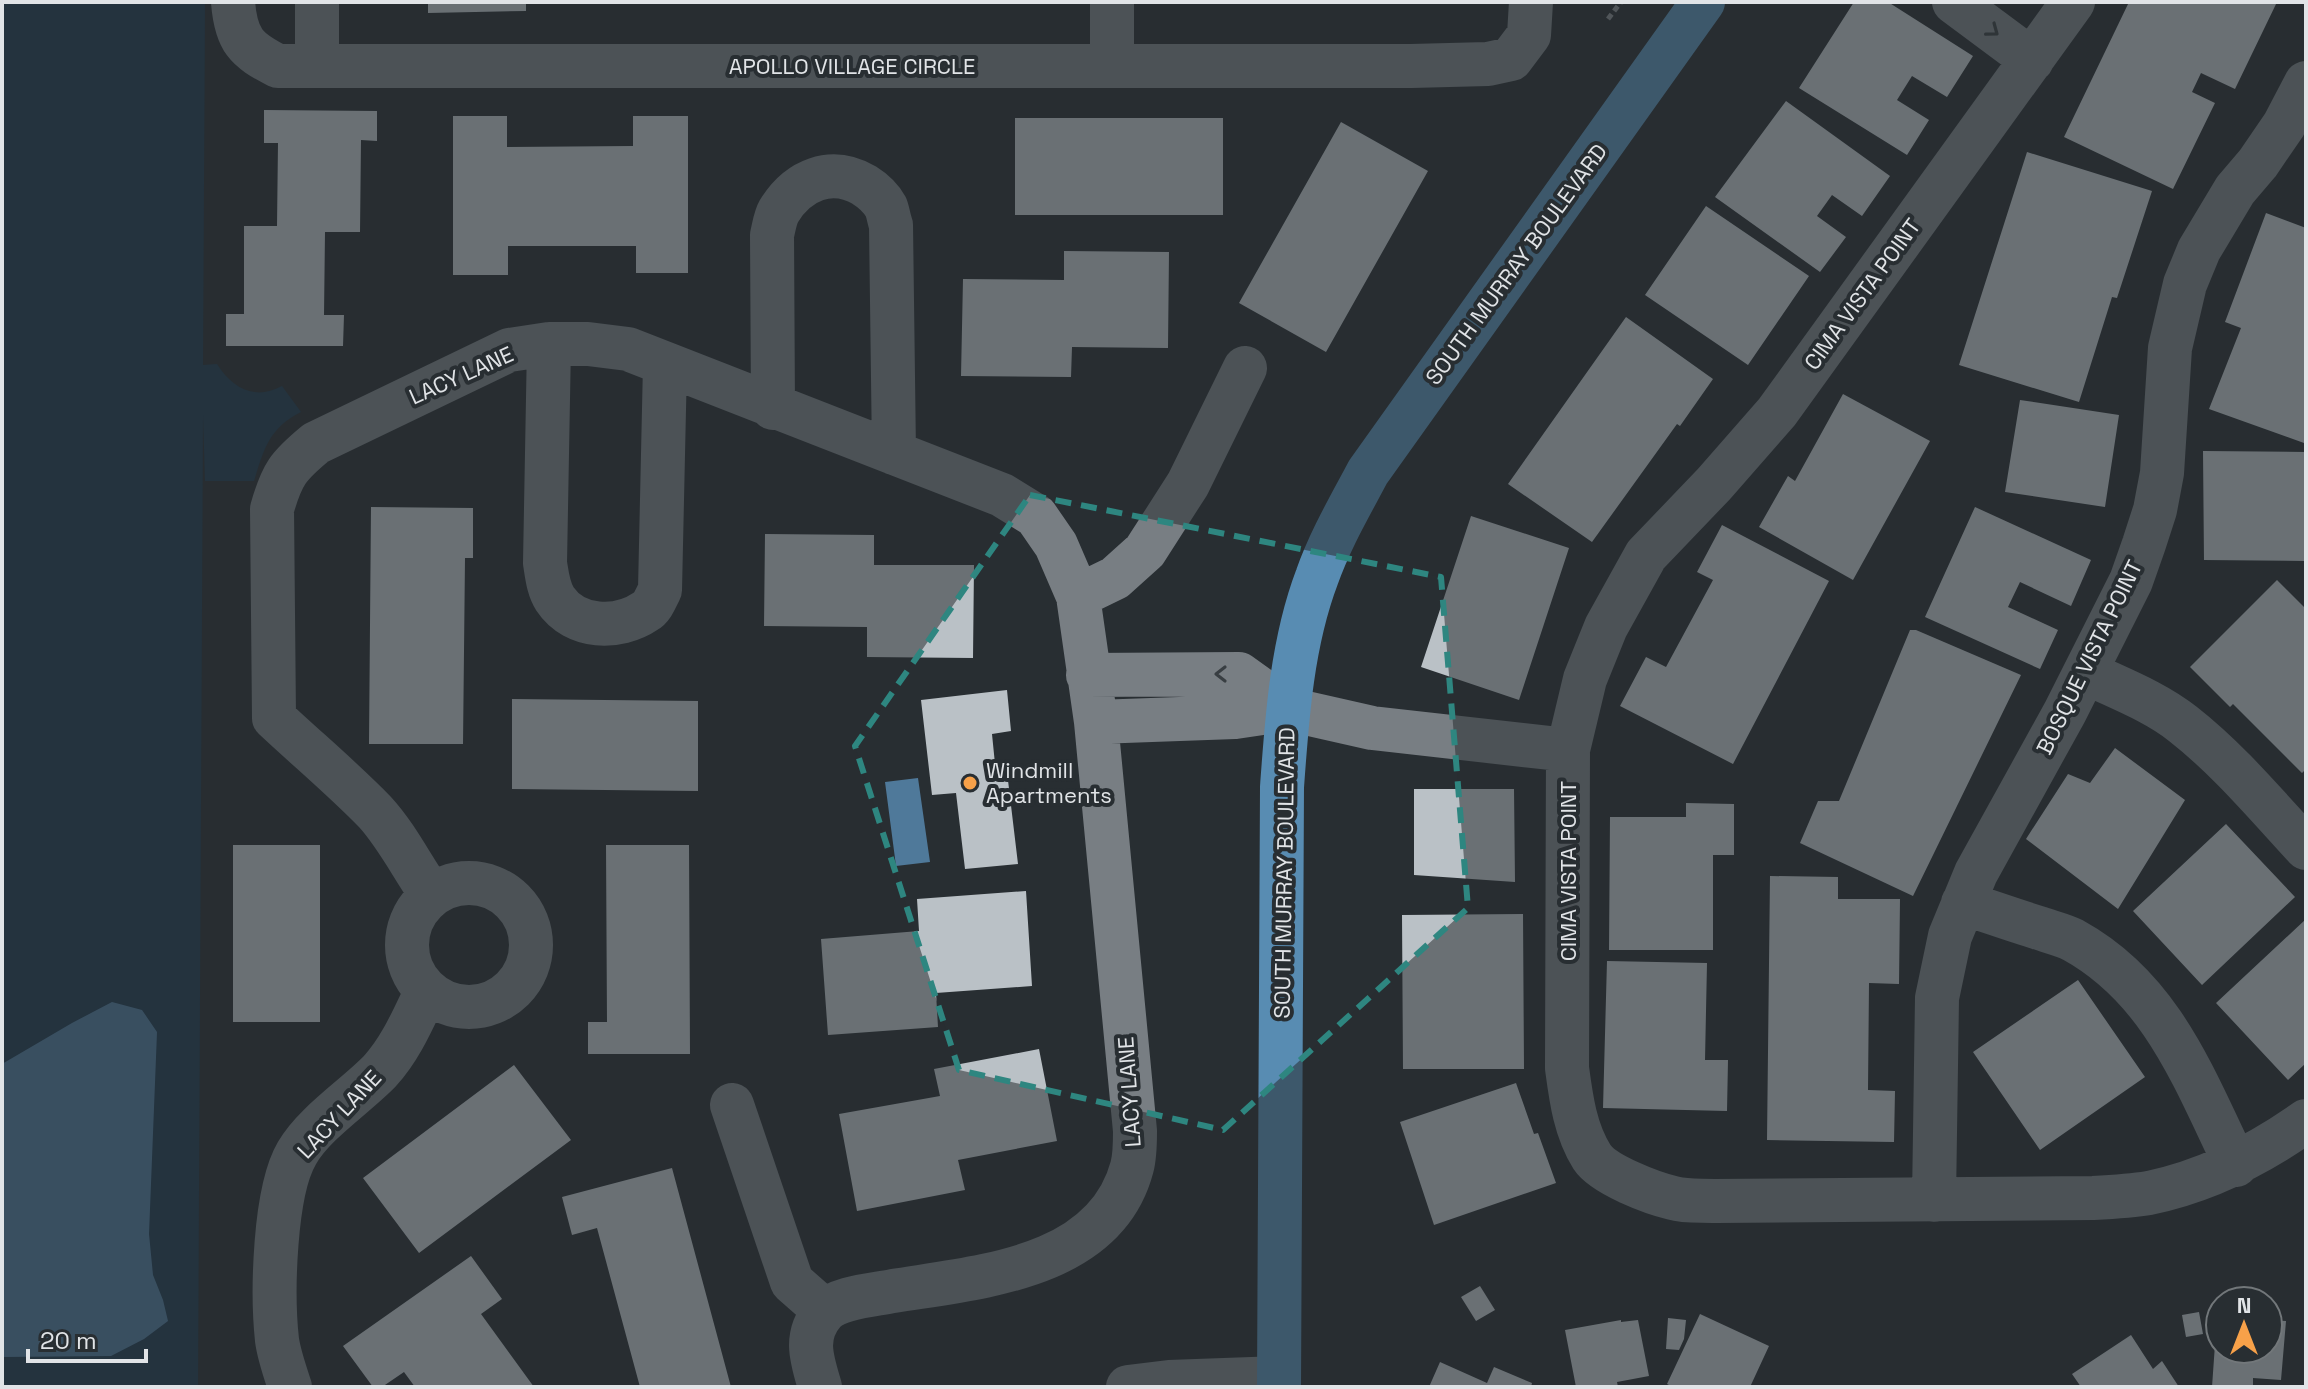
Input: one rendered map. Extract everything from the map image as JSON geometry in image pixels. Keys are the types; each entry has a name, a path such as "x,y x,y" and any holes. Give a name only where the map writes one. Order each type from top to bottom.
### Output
{"main road":[{"name":"SOUTH MURRAY BOULEVARD","path":"1278,1382 1282,787 1288,709 1303,625 1317,577 1368,472 1703,2"}],"street":[{"name":"APOLLO VILLAGE CIRCLE","path":"233,2 235,24 251,52 278,66 1488,64 1511,59 1529,35 1531,2"},
{"path":"317,2 317,66"},
{"path":"1112,2 1112,66"},
{"path":"1954,2 2032,60"},
{"name":"CIMA VISTA POINT","path":"2060,7 2032,60 1777,412 1646,555 1606,627 1585,679 1568,750 1567,1068 1572,1101 1580,1131 1593,1159 1649,1191 1675,1199 1716,1201 2093,1198 2147,1193 2236,1165 2306,1121"},
{"name":"BOSQUE VISTA POINT","path":"1934,1200 1937,998 1950,936 1976,873 2131,581 2155,510 2162,473 2170,348 2185,284 2199,250 2235,190 2284,125 2306,83"},
{"path":"773,408 772,235 777,213 791,195 806,183 824,176 839,175 872,190 886,206 891,225 894,453"},
{"path":"549,344 545,563 556,600 587,623 627,620 649,610 660,590 665,364"},
{"name":"LACY LANE","path":"431,894 398,842 375,813 274,718 272,509 280,482 293,462 316,443 509,350 549,344 588,344 628,349 1002,495 1036,516 1056,545 1078,596 1096,722 1135,1131 1133,1165 1124,1192 1104,1220 1079,1241 1052,1255 1019,1268 984,1276 852,1298 825,1311"},
{"path":"1078,596 1115,578 1145,551 1188,484 1245,368"},
{"path":"2085,672 2147,701 2183,724 2221,757 2306,848"},
{"path":"1088,675 1239,674 1288,709"},
{"path":"1096,722 1235,717 1288,709 1372,728 1568,750"},
{"path":"478,883 493,887 523,912 530,933 530,959 514,989 505,997 485,1006 454,1006 426,992 409,967 406,938 409,924 431,894 451,884 478,883"},
{"path":"1963,903 2070,939 2109,962 2136,987 2161,1019 2184,1057 2236,1165"},
{"name":"LACY LANE","path":"290,1387 278,1341 275,1293 280,1211 286,1178 298,1151 323,1123 381,1070 403,1040 426,992"},
{"path":"732,1105 792,1282 825,1311 813,1330 810,1352 820,1387"},
{"path":"1128,1387 1169,1382 1278,1382"}],"path":[{"path":"1608,19 1621,2"}],"highlighted area":[{"path":"1030,495 1441,577 1468,908 1223,1130 959,1070 855,746"}],"shaded area":[{"path":"2,2 205,2 203,365 217,364 230,380 245,390 263,392 282,386 301,412 282,425 269,440 254,481 205,481 203,415 198,1387 2,1387"},
{"path":"918,778 930,862 896,866 885,782"},
{"path":"112,1002 142,1010 157,1032 149,1234 153,1275 168,1321 144,1339 111,1356 2,1357 2,1064"}],"building":[{"path":"428,2 526,2 526,11 428,13"},
{"path":"1854,2 1888,2 1973,56 1947,97 1912,76 1897,100 1929,120 1907,155 1799,88"},
{"path":"2129,2 2277,2 2235,89 2201,73 2192,92 2215,103 2173,189 2064,137"},
{"path":"1786,101 1890,176 1862,216 1832,195 1817,216 1846,237 1820,272 1715,197"},
{"path":"264,110 377,111 377,141 361,140 360,232 325,232 324,315 344,315 343,346 226,346 226,314 244,314 244,226 277,226 278,143 264,143"},
{"path":"453,116 507,116 507,147 633,146 633,116 688,116 688,273 636,273 636,246 508,246 508,275 453,275"},
{"path":"1015,118 1223,118 1223,215 1015,215"},
{"path":"1341,122 1428,171 1326,352 1239,303"},
{"path":"2027,152 2152,191 2117,298 2112,297 2079,402 1959,365"},
{"path":"1706,206 1809,276 1748,365 1645,295"},
{"path":"2266,213 2306,228 2304,443 2209,409 2241,328 2225,322"},
{"path":"1064,251 1169,252 1168,348 1072,347 1071,377 961,376 963,279 1064,280"},
{"path":"1626,317 1713,379 1592,542 1508,484"},
{"path":"1843,394 1930,441 1853,580 1759,527 1788,476 1795,481"},
{"path":"2020,400 2119,415 2105,507 2005,492"},
{"path":"2203,451 2306,452 2306,561 2204,560"},
{"path":"371,507 473,508 473,558 465,558 463,744 369,744"},
{"path":"1975,507 2091,560 2071,606 2020,582 2008,607 2058,630 2040,669 1925,617"},
{"path":"1471,516 1569,548 1519,700 1421,667"},
{"path":"1722,525 1829,581 1733,764 1620,706 1646,657 1666,667 1713,580 1697,572"},
{"path":"765,534 874,535 874,565 974,565 973,658 867,657 867,627 764,626"},
{"path":"2277,580 2306,609 2306,769 2302,773 2233,704 2230,707 2190,667"},
{"path":"1910,630 2021,675 1913,896 1800,843 1818,801 1839,801"},
{"name":"Windmill Apartments","path":"1007,690 1011,731 992,734 996,774 1007,772 1018,864 965,869 956,793 932,795 921,700"},
{"path":"512,699 698,701 698,791 512,789"},
{"path":"2115,748 2185,800 2118,909 2026,839 2068,774 2090,783"},
{"path":"1414,789 1514,789 1515,882 1414,875"},
{"path":"1686,803 1734,804 1734,855 1713,855 1713,950 1609,950 1610,817 1686,817"},
{"path":"2226,824 2295,897 2202,985 2133,911"},
{"path":"233,845 320,845 320,1022 233,1022"},
{"path":"606,845 689,845 690,1054 588,1054 588,1022 607,1022"},
{"path":"1770,876 1838,877 1838,899 1900,899 1899,984 1869,983 1868,1090 1895,1091 1894,1142 1767,1140"},
{"path":"1026,891 1032,986 936,993 938,1027 828,1035 821,939 919,931 917,899"},
{"path":"1523,914 1524,1069 1403,1069 1402,915"},
{"path":"2306,919 2306,1063 2288,1080 2216,1003"},
{"path":"1607,961 1707,963 1705,1060 1728,1060 1727,1111 1603,1108"},
{"path":"2078,980 2145,1077 2040,1150 1973,1052"},
{"path":"1039,1049 1057,1141 958,1160 965,1190 857,1211 839,1114 940,1096 934,1069"},
{"path":"514,1065 571,1140 419,1253 363,1178"},
{"path":"1516,1083 1556,1183 1434,1225 1400,1122"},
{"path":"672,1168 731,1387 640,1387 597,1228 572,1235 562,1197"},
{"path":"471,1256 502,1299 481,1314 534,1387 415,1387 404,1372 382,1387 373,1387 343,1346"},
{"path":"1480,1286 1495,1310 1476,1321 1461,1297"},
{"path":"2199,1312 2203,1334 2186,1337 2182,1315"},
{"path":"1700,1314 1769,1346 1750,1387 1673,1387 1667,1384"},
{"path":"1668,1318 1686,1320 1679,1350 1666,1349"},
{"path":"1638,1320 1649,1376 1617,1382 1618,1387 1576,1387 1565,1330"},
{"path":"2131,1335 2153,1369 2162,1361 2179,1387 2081,1387 2072,1374"},
{"path":"1440,1362 1487,1383 1494,1367 1532,1383 1531,1387 1429,1387"},
{"path":"2214,1365 2282,1365 2281,1380 2253,1378 2253,1387 2212,1387"}],"place":[{"name":"Windmill Apartments","path":"970,783"}]}
